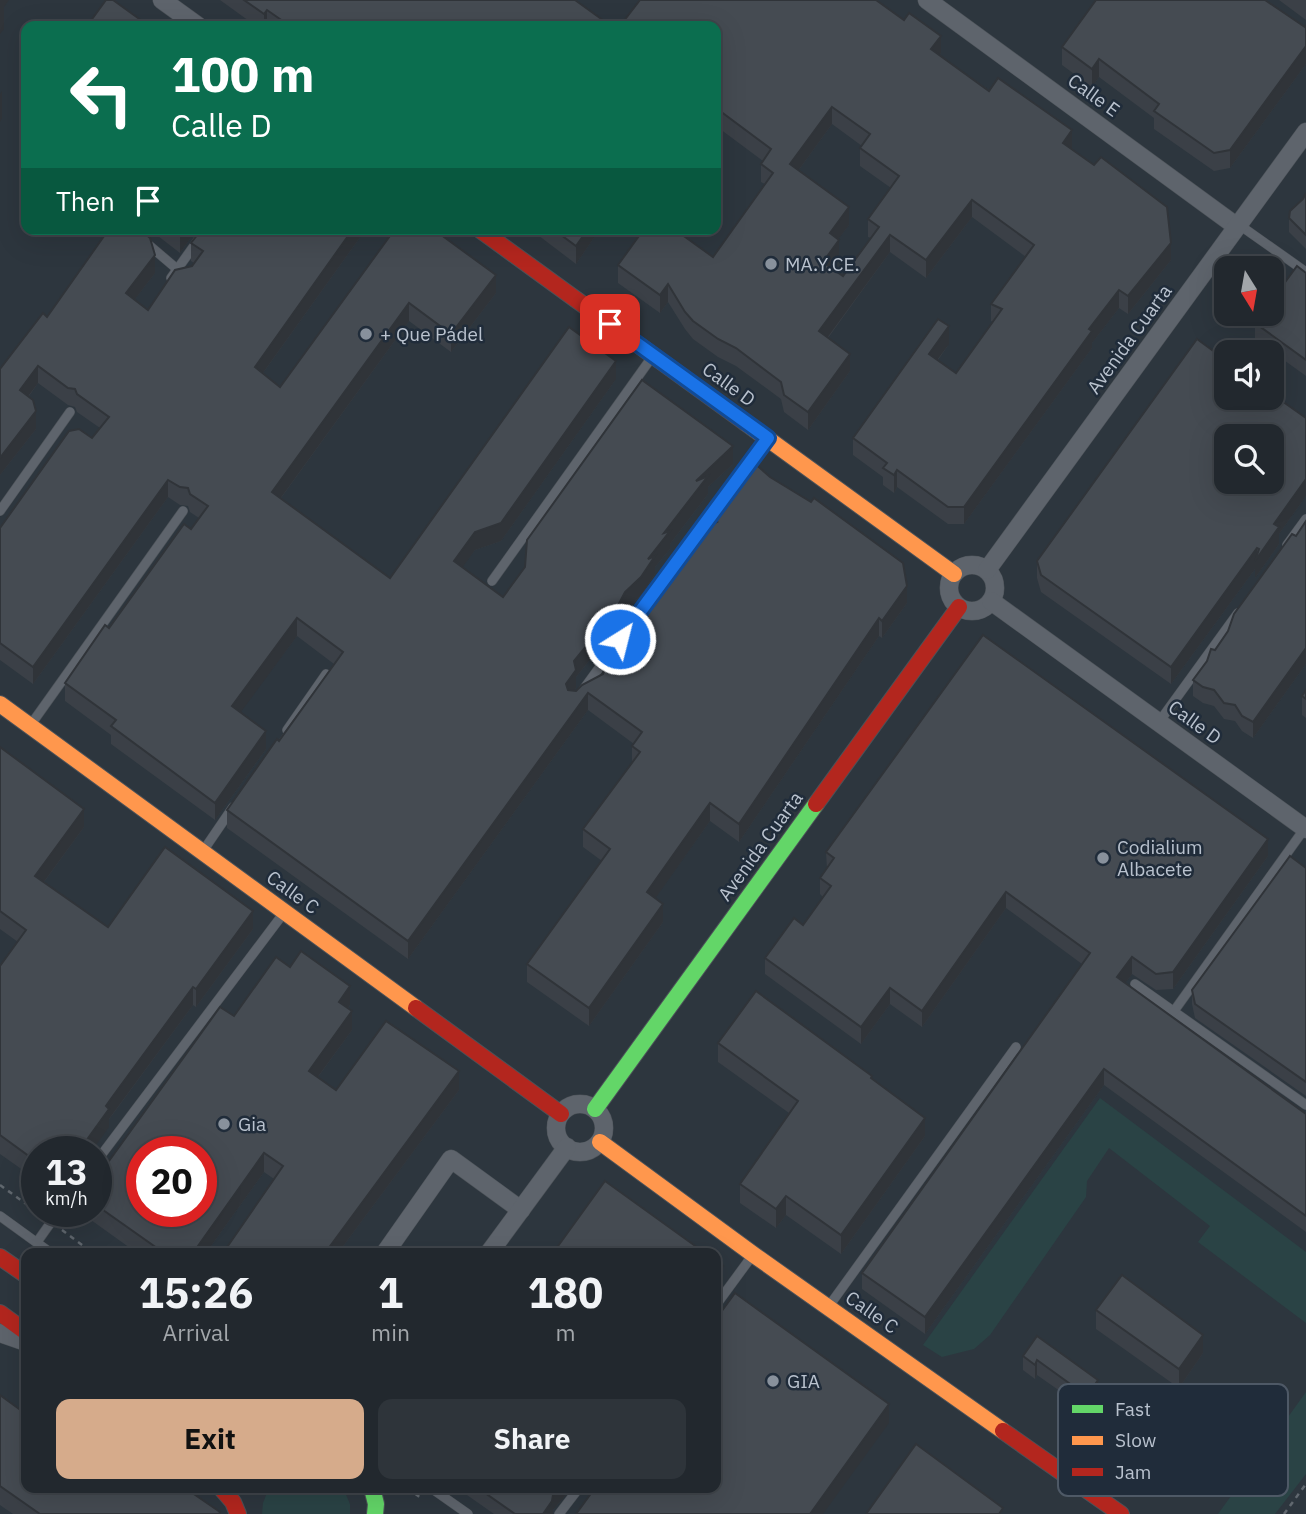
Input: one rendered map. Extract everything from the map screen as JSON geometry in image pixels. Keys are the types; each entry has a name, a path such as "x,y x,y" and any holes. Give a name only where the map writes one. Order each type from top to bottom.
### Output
{"street":[{"path":"162,0 191,21"},
{"name":"Calle E","path":"927,0 1237,225"},
{"name":"Avenida Cuarta","path":"987,570 1237,225 1305,136"},
{"name":"Calle D","path":"487,235 954,573"},
{"path":"969,565 979,565 987,570 995,583 991,601 978,611 959,607 950,597 948,589 954,573 969,565"},
{"name":"Calle D","path":"991,601 1305,828"},
{"name":"Avenida Cuarta","path":"595,1109 959,607"},
{"name":"Calle C","path":"0,704 561,1114"},
{"path":"579,1104 595,1109 602,1118 604,1129 600,1142 586,1151 575,1152 558,1137 556,1128 561,1114 569,1107 579,1104"},
{"name":"Calle C","path":"600,1142 754,1255 1058,1469"},
{"path":"493,1248 567,1147"},
{"path":"388,1248 451,1158 521,1210"},
{"path":"0,1256 21,1271"},
{"path":"0,1313 21,1328"},
{"path":"0,1333 21,1340"},
{"path":"225,1493 240,1514"},
{"path":"240,1514 243,1493"},
{"name":"Calle C","path":"1096,1496 1121,1514"}],"lane":[{"path":"1237,225 1306,272"},
{"path":"137,235 177,269"},
{"path":"163,288 202,235"},
{"path":"492,581 653,355"},
{"path":"0,511 70,412"},
{"path":"573,703 768,438"},
{"path":"30,726 183,511"},
{"path":"1282,553 1306,519"},
{"path":"1159,722 1241,609"},
{"path":"279,741 326,674"},
{"path":"202,852 241,796"},
{"path":"1174,1011 1305,828"},
{"path":"112,1141 284,912"},
{"path":"1135,984 1306,1105"},
{"path":"828,1307 1016,1047"},
{"path":"0,1216 45,1248"},
{"path":"37,1242 48,1227"},
{"path":"721,1298 754,1255"},
{"path":"437,1493 468,1514"},
{"path":"559,1514 575,1493"}],"path":[{"path":"1284,1514 1306,1484"}],"green space":[{"path":"1100,1098 1306,1252 1306,1323 1198,1242 1210,1226 1109,1148 1087,1181 1086,1197 990,1335 974,1349 942,1357 923,1345"},
{"path":"1306,1392 1306,1474 1275,1514 1218,1514 1231,1496 1288,1496 1288,1417"},
{"path":"267,1493 345,1493 350,1504 350,1514 262,1514"}],"building":[{"path":"106,0 113,0 142,21 91,21"},
{"path":"244,0 575,0 604,21 283,21 267,10 264,14"},
{"path":"640,0 876,0 904,20 909,13 941,36 931,49 989,91 998,78 1072,130 1063,143 1094,165 1101,157 1167,207 1171,243 1128,296 1119,290 964,507 948,507 897,470 894,475 883,468 887,463 853,438 938,319 949,326 929,354 956,373 1002,309 991,304 1034,245 972,200 926,260 890,235 819,331 850,354 808,412 784,395 781,382 736,348 693,321 668,284 660,295 618,265 640,235 682,235 713,257 773,173 761,164 771,149 721,112 721,21 624,21","holes":["832,107 870,134 860,148 899,176 868,219 879,227 843,276 823,262 839,240 830,233 849,207 790,164"]},
{"path":"1096,0 1265,0 1305,27 1306,25 1306,46 1230,150 1214,153 1154,111 1159,104 1099,59 1092,69 1062,47"},
{"path":"1306,193 1306,235 1289,218 1290,211"},
{"path":"105,235 147,235 150,238 155,255 126,293 148,310 175,270 192,266 203,251 191,243 197,235 349,235 255,367 280,387 391,235 441,235 496,275 451,334 409,303 272,492 390,578 569,327 616,361 501,523 475,532 454,561 503,597 525,567 527,540 642,380 733,446 696,481 708,476 664,533 670,531 648,559 655,556 641,577 625,592 613,615 611,613 599,628 596,643 592,639 574,661 576,670 566,684 568,690 576,691 603,674 606,660 613,650 624,644 628,625 646,614 649,599 677,561 689,555 690,542 698,532 717,522 711,518 714,506 731,495 735,477 746,462 751,460 770,477 811,502 814,498 903,563 907,586 882,621 879,618 739,824 710,803 647,892 663,904 589,1008 527,964 610,849 583,829 640,752 632,746 642,732 588,693 408,941 227,810 343,652 297,618 232,706 266,731 215,803 111,726 116,720 65,683 105,625 109,628 184,524 191,529 208,506 190,494 188,488 168,480 33,667 0,643 0,528 69,431 79,429 92,438 109,417 77,394 75,389 68,388 38,366 20,390 33,400 36,411 0,458 0,369 43,313 47,317"},
{"path":"561,235 584,235 576,246"},
{"path":"1297,266 1306,273 1306,360 1284,344 1284,340 1278,340 1259,326 1284,326 1284,284"},
{"path":"1197,339 1214,351 1214,410 1284,410 1284,402 1306,418 1306,479 1274,524 1279,527 1255,561 1259,549 1257,548 1171,667 1041,575 1037,561"},
{"path":"1306,521 1306,648 1253,722 1242,716 1235,705 1224,703 1214,690 1193,680 1207,661 1211,649 1215,650 1228,631 1234,614 1292,534 1296,536"},
{"path":"983,635 1268,839 1173,972 1156,974 1132,957 1117,977 1306,1114 1306,1216 1104,1069 925,1317 862,1273 1090,953 1006,892 922,1011 890,988 861,1027 765,958 794,918 803,925 831,886 820,878 834,858 826,852"},
{"path":"0,747 84,809 35,876 108,927 165,847 253,911 113,1096 106,1106 109,1109 90,1136 21,1136 21,1150 0,1135 0,966 26,930 0,911"},
{"path":"1290,856 1306,868 1306,1082 1195,1004 1192,990"},
{"path":"301,951 350,986 339,1002 352,1011 309,1071 336,1090 386,1021 459,1071 329,1248 226,1248 283,1166 264,1153 217,1219 217,1136 127,1136 220,1007 234,1016 276,957 290,967"},
{"path":"756,991 925,1118 841,1235 786,1196 776,1209 740,1184 798,1101 718,1043"},
{"path":"126,1137 126,1226 112,1216 112,1157"},
{"path":"605,1181 698,1248 557,1248"},
{"path":"127,1227 211,1227 197,1248 157,1248"},
{"path":"1122,1275 1203,1335 1179,1369 1096,1310"},
{"name":"GIA","path":"735,1293 889,1404 810,1514 576,1514 591,1493 721,1493 721,1312"},
{"path":"1037,1336 1098,1380 1095,1384 1070,1384 1037,1360 1035,1365 1023,1356"},
{"path":"0,1395 21,1410 21,1493 192,1493 220,1512 40,1514 0,1486"},
{"path":"916,1444 1003,1508 999,1514 866,1514"},
{"path":"485,1493 555,1493 543,1514 515,1514"}],"traffic: fast":[{"path":"595,1109 816,804"},
{"path":"373,1493 375,1514"}],"traffic: slow":[{"path":"746,423 954,574"},
{"path":"0,704 416,1008"},
{"path":"600,1142 1003,1431"}],"traffic: jam":[{"path":"487,235 746,423"},
{"path":"816,804 959,607"},
{"path":"416,1008 561,1114"},
{"path":"0,1257 21,1272"},
{"path":"0,1313 21,1328"},
{"path":"1003,1431 1058,1470"},
{"path":"225,1493 238,1514"},
{"path":"1095,1496 1121,1514"}],"place":[{"name":"MA.Y.CE.","path":"771,264"},
{"name":"+ Que Pádel","path":"366,334"},
{"name":"Codialium Albacete","path":"1103,858"},
{"name":"Gia","path":"224,1124"},
{"name":"GIA","path":"773,1381"}],"route":[{"path":"610,324 768,438 620,639"}]}
